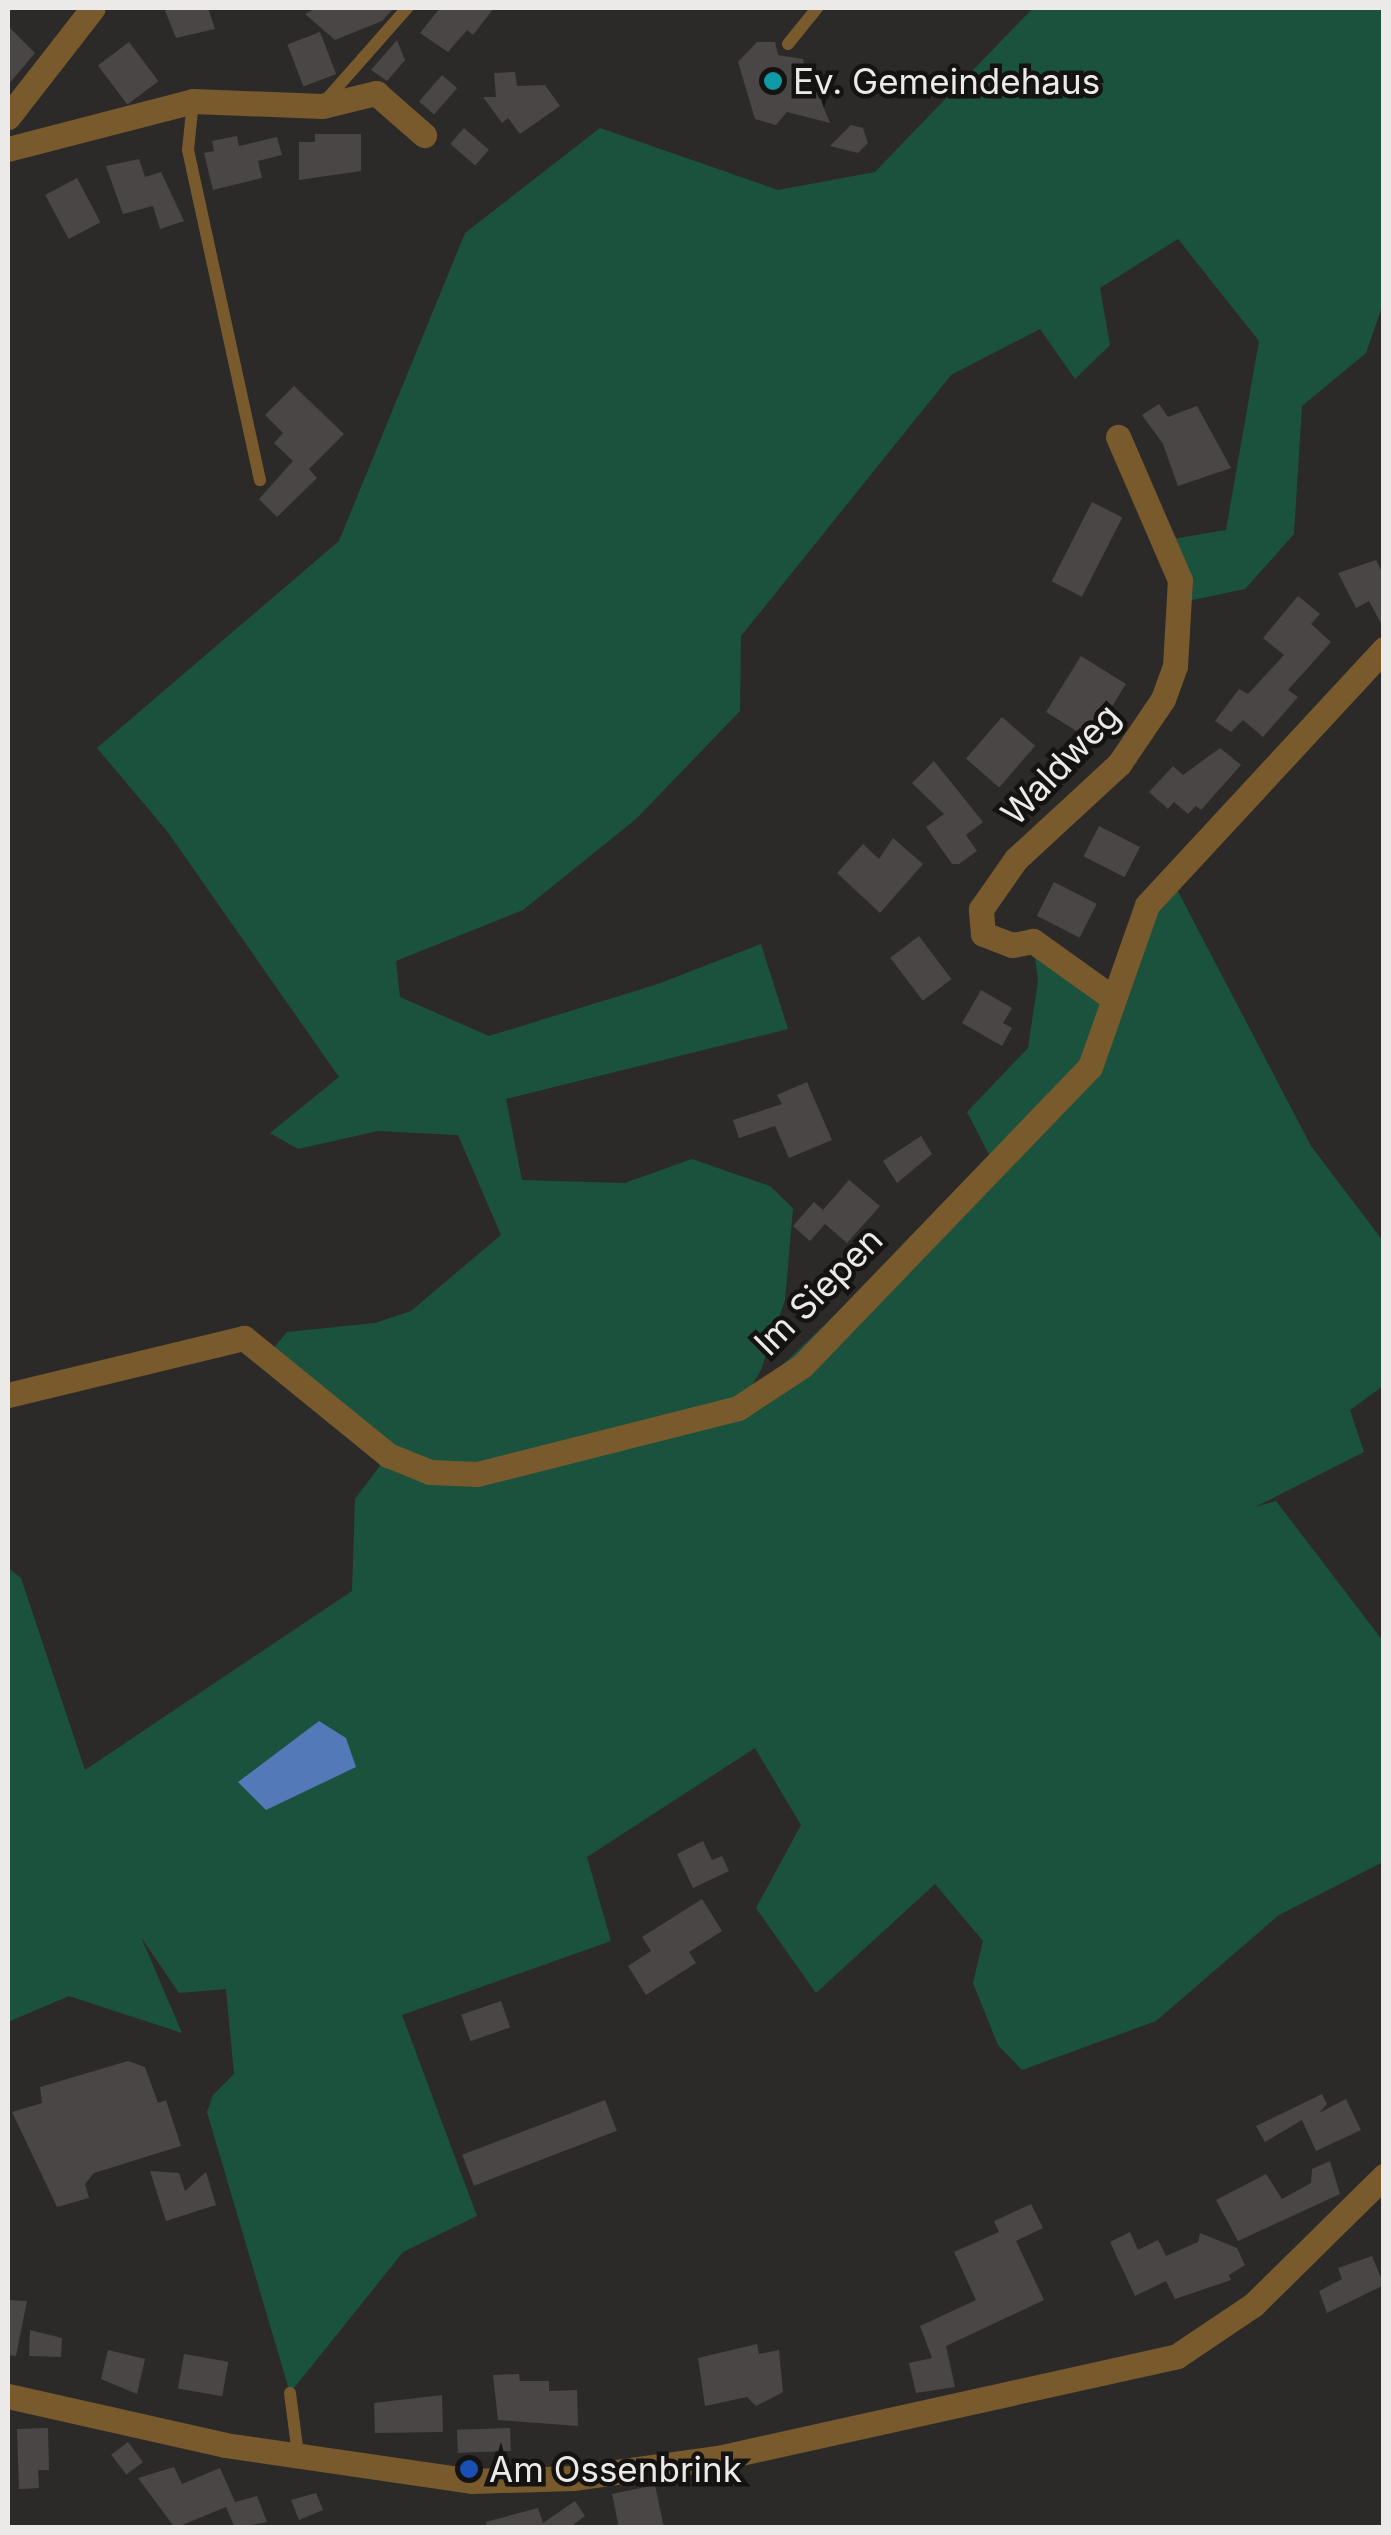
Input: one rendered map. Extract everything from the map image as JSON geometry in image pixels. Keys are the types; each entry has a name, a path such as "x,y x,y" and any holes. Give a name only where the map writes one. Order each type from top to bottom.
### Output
{"street":[{"path":"8,117 93,8"},
{"path":"8,149 193,101 322,106 376,93 424,136"},
{"name":"Waldweg","path":"1114,999 1032,941 1012,945 983,934 980,909 1016,859 1119,764 1163,699 1175,666 1180,580 1118,437"},
{"name":"Im Siepen","path":"8,1395 244,1338 355,1433 430,1472 523,1467 711,1420 802,1366 1090,1067 1146,905 1384,649"},
{"path":"8,2396 298,2455 471,2481 573,2478 718,2458 1178,2356 1253,2305 1384,2176"}],"lane":[{"path":"322,106 407,8"},
{"path":"788,44 817,8"},
{"path":"193,101 188,150 260,480"},
{"path":"290,2393 298,2455"}],"green space":[{"path":"1033,8 1383,8 1383,304 1366,353 1302,406 1294,534 1245,589 1183,602 1167,540 1226,530 1259,341 1178,239 1100,288 1110,345 1075,379 1040,329 951,375 741,636 740,711 636,819 523,910 396,961 400,997 489,1036 658,984 761,944 788,1029 506,1099 522,1180 625,1183 692,1159 770,1186 793,1208 785,1300 761,1370 740,1405 994,1164 967,1112 1028,1048 1038,981 1033,941 1114,999 1171,878 1311,1146 1383,1241 1383,1386 1350,1410 1364,1452 1255,1507 1276,1501 1383,1641 1383,1862 1279,1915 1156,2021 1022,2070 998,2045 973,1983 983,1941 935,1884 816,1993 756,1908 801,1825 755,1748 587,1857 611,1941 402,2015 477,2216 403,2252 290,2393 207,2112 213,2095 234,2074 226,1989 179,1993 141,1937 182,2033 69,1996 8,2022 8,1568 21,1578 85,1770 352,1591 355,1499 388,1455 266,1357 287,1332 375,1323 411,1311 501,1235 458,1135 378,1131 298,1149 270,1133 339,1077 167,831 97,748 339,541 465,233 600,128 778,190 875,172"}],"water":[{"path":"319,1721 346,1738 356,1767 266,1810 238,1782"}],"building":[{"path":"164,8 208,8 215,29 176,38"},
{"path":"316,8 394,8 382,21 335,40 305,14"},
{"path":"440,8 494,8 473,35 467,30 448,52 420,33"},
{"path":"8,26 35,53 8,85"},
{"path":"320,32 336,74 303,87 287,45"},
{"path":"397,40 405,60 387,81 371,70"},
{"path":"129,42 158,81 127,105 98,65"},
{"name":"Ev. Gemeindehaus","path":"757,42 775,42 778,55 803,59 810,90 818,93 830,123 787,112 776,125 755,119 738,62"},
{"path":"515,72 517,86 545,85 560,106 520,134 508,118 502,123 483,97 496,97 494,73"},
{"path":"442,75 457,88 434,115 419,101"},
{"path":"851,125 863,128 868,143 858,153 830,146"},
{"path":"464,128 489,150 475,165 450,144"},
{"path":"315,134 361,134 361,171 299,180 299,142 315,142"},
{"path":"237,136 239,146 277,137 282,155 258,161 262,178 213,190 204,153 214,151 212,141"},
{"path":"139,159 145,177 161,172 184,221 160,229 153,206 123,214 106,166"},
{"path":"77,178 100,222 69,239 45,195"},
{"path":"294,386 344,434 309,469 317,478 277,517 259,499 293,461 274,443 283,433 265,415"},
{"path":"1159,404 1168,417 1197,406 1231,468 1178,486 1163,444 1142,415"},
{"path":"1092,502 1122,517 1082,597 1052,581"},
{"path":"1376,560 1384,576 1384,629 1369,601 1356,608 1338,573"},
{"path":"1298,596 1320,614 1311,624 1331,642 1288,690 1298,697 1263,737 1243,720 1231,732 1215,721 1239,689 1248,694 1284,655 1263,638"},
{"path":"1081,656 1126,684 1091,740 1046,712"},
{"path":"1002,717 1035,746 999,787 966,759"},
{"path":"1220,748 1241,765 1201,810 1196,806 1188,814 1174,802 1168,809 1149,792 1173,766 1183,775"},
{"path":"934,761 983,822 966,835 977,851 959,864 952,864 926,827 944,814 912,783"},
{"path":"1099,826 1140,847 1125,877 1084,856"},
{"path":"893,838 923,864 880,913 837,873 863,844 879,859"},
{"path":"1054,882 1097,904 1080,938 1037,916"},
{"path":"919,936 951,979 923,1001 890,958"},
{"path":"981,990 1012,1008 1003,1023 1012,1028 1002,1046 962,1023"},
{"path":"807,1082 832,1140 789,1158 775,1126 739,1138 733,1120 782,1104 777,1095"},
{"path":"921,1136 932,1154 897,1183 883,1161"},
{"path":"849,1180 880,1206 847,1243 825,1224 810,1241 793,1226 814,1202 823,1210"},
{"path":"703,1841 712,1860 722,1856 729,1871 693,1888 677,1854"},
{"path":"702,1899 722,1931 689,1952 696,1963 646,1995 628,1966 651,1951 642,1937"},
{"path":"501,2001 510,2027 470,2041 461,2015"},
{"path":"128,2061 145,2067 158,2103 166,2100 181,2146 94,2173 85,2184 89,2198 57,2207 12,2112 42,2103 40,2087"},
{"path":"1322,2094 1327,2104 1319,2113 1346,2099 1361,2130 1316,2151 1302,2120 1265,2142 1256,2126"},
{"path":"605,2100 617,2131 474,2186 462,2155"},
{"path":"1330,2161 1340,2194 1238,2241 1216,2200 1266,2174 1282,2199 1311,2183 1312,2169"},
{"path":"150,2171 179,2173 185,2191 206,2172 216,2205 166,2221"},
{"path":"1031,2204 1043,2228 1016,2241 1044,2300 946,2346 955,2387 916,2393 909,2363 932,2358 920,2326 976,2300 954,2252 999,2232 994,2221"},
{"path":"1130,2232 1138,2250 1158,2240 1166,2256 1198,2242 1200,2233 1237,2248 1245,2265 1229,2275 1231,2280 1175,2299 1166,2281 1135,2296 1110,2242"},
{"path":"1372,2256 1384,2285 1327,2313 1319,2291 1342,2279 1338,2268"},
{"path":"8,2300 27,2301 16,2356 8,2355"},
{"path":"30,2330 62,2338 61,2357 29,2356"},
{"path":"757,2344 759,2354 779,2350 783,2392 756,2406 747,2397 705,2406 698,2358"},
{"path":"108,2350 145,2359 137,2394 101,2379"},
{"path":"184,2354 228,2362 222,2396 178,2388"},
{"path":"519,2374 520,2381 549,2381 549,2391 577,2390 578,2426 498,2420 493,2375"},
{"path":"442,2395 443,2432 375,2433 374,2403"},
{"path":"48,2428 49,2470 38,2470 39,2488 19,2489 17,2429"},
{"path":"510,2428 511,2451 458,2453 457,2430"},
{"path":"128,2442 143,2462 126,2475 111,2455"},
{"path":"174,2467 182,2484 220,2468 235,2502 257,2496 267,2522 235,2528 226,2507 175,2528 138,2478"},
{"path":"655,2485 664,2528 619,2528 612,2494"},
{"path":"316,2493 323,2510 299,2520 291,2500"},
{"path":"575,2501 585,2516 569,2528 487,2528 486,2522 538,2508 543,2523"}],"place":[{"name":"Ev. Gemeindehaus","path":"773,81"},
{"name":"Am Ossenbrink","path":"469,2469"}]}
